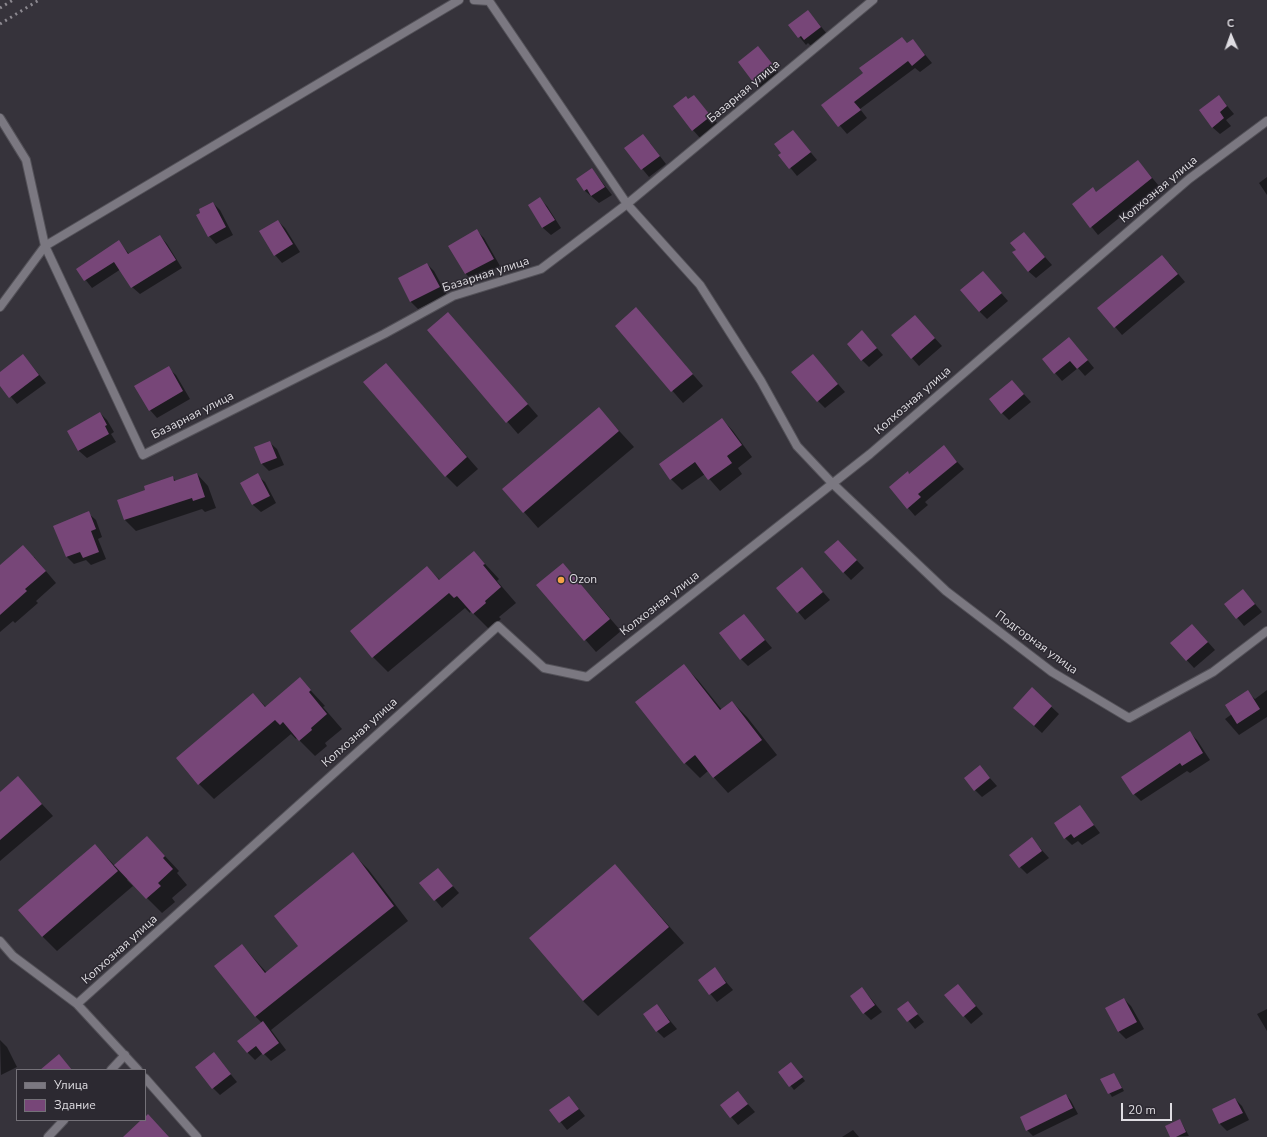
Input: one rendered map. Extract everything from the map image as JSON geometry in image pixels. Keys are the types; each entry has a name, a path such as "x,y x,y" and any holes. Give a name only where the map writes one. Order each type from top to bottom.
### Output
{"street":[{"path":"0,307 45,246 459,0"},
{"path":"474,0 489,1 627,204 700,285 761,381 797,446 832,483"},
{"name":"Базарная улица","path":"45,246 143,455 384,334 453,296 542,269 627,204 873,0"},
{"path":"0,118 26,160 45,246"},
{"name":"Колхозная улица","path":"77,1004 498,626 544,668 587,677 870,454 1189,179 1267,121"},
{"name":"Подгорная улица","path":"832,483 946,591 1052,672 1129,718 1213,672 1267,630"},
{"path":"0,942 13,956 77,1004 137,1069"},
{"path":"112,1069 125,1055"},
{"path":"146,1079 197,1137"},
{"path":"48,1137 63,1121"}],"building":[{"path":"808,10 821,27 804,40 801,36 798,38 788,25"},
{"path":"902,37 907,43 913,39 925,55 912,66 908,61 854,102 861,110 838,127 821,105 863,73 859,68"},
{"path":"758,46 774,66 753,82 738,62"},
{"path":"694,95 711,116 692,131 673,106 686,96 688,99"},
{"path":"1219,95 1227,106 1220,112 1224,118 1212,128 1199,110"},
{"path":"793,130 811,152 789,169 778,155 781,153 774,144"},
{"path":"643,134 660,156 641,170 624,148"},
{"path":"1138,160 1152,178 1090,228 1072,204 1093,187 1096,192"},
{"path":"592,168 605,187 591,196 587,189 584,191 576,179"},
{"path":"540,197 555,220 542,228 528,205"},
{"path":"213,202 226,227 208,237 196,215 200,213 199,209"},
{"path":"278,220 293,244 274,256 259,231"},
{"path":"477,229 494,259 465,274 448,246"},
{"path":"1024,232 1045,257 1028,272 1012,252 1016,250 1010,243"},
{"path":"160,235 176,260 131,288 114,262 84,281 76,269 119,240 128,254"},
{"path":"1162,255 1178,274 1114,328 1097,308"},
{"path":"427,263 440,287 410,302 398,278"},
{"path":"983,271 1002,293 979,312 960,290"},
{"path":"636,307 693,374 671,392 615,326"},
{"path":"448,312 528,404 506,423 427,330"},
{"path":"915,315 935,338 911,359 891,335"},
{"path":"862,330 877,348 861,361 847,344"},
{"path":"1069,337 1088,360 1077,369 1070,361 1054,374 1042,359"},
{"path":"23,354 39,375 9,398 0,386 0,372"},
{"path":"813,354 838,384 817,402 791,372"},
{"path":"386,363 467,457 445,477 363,382"},
{"path":"169,366 183,391 149,411 134,386"},
{"path":"1012,380 1024,394 1001,414 989,399"},
{"path":"599,407 619,431 523,513 502,489"},
{"path":"100,412 107,425 105,426 109,434 78,451 67,431"},
{"path":"722,418 742,445 727,456 732,463 708,480 695,462 670,480 659,464"},
{"path":"270,441 277,458 261,464 254,447"},
{"path":"944,445 957,462 918,494 921,497 907,509 889,487 908,471 909,474"},
{"path":"197,473 205,497 193,501 192,498 124,520 117,500 145,490 144,486 173,476 174,481"},
{"path":"258,473 270,496 252,505 240,483"},
{"path":"89,511 96,529 91,531 99,552 83,558 80,552 66,557 53,526"},
{"path":"838,540 857,560 843,573 824,552"},
{"path":"23,545 46,571 25,589 27,591 0,615 0,565"},
{"path":"474,551 485,564 483,565 501,587 485,601 486,603 473,614 457,596 454,598 449,593 372,658 350,631 427,566 439,580"},
{"path":"563,563 610,619 584,641 536,585"},
{"path":"802,567 823,592 797,613 776,588"},
{"path":"1243,589 1255,604 1236,619 1224,604"},
{"path":"744,614 765,640 740,660 719,633"},
{"path":"1192,624 1208,642 1186,661 1170,643"},
{"path":"684,664 720,710 732,701 762,740 713,778 695,755 684,764 635,702"},
{"path":"300,677 311,690 309,692 327,714 311,728 312,730 299,741 283,722 280,725 275,720 198,785 176,758 253,693 265,707"},
{"path":"1032,687 1052,706 1034,726 1013,708"},
{"path":"1248,690 1260,709 1237,724 1225,705"},
{"path":"1190,731 1203,753 1182,766 1180,763 1133,795 1121,777"},
{"path":"980,765 990,778 974,791 964,778"},
{"path":"18,776 42,804 0,840 0,792"},
{"path":"1080,805 1094,825 1074,838 1071,834 1064,839 1054,823"},
{"path":"147,836 165,856 163,858 173,869 158,883 161,886 146,899 114,865"},
{"path":"1032,837 1042,851 1019,868 1009,855"},
{"path":"95,844 118,871 42,937 18,910"},
{"path":"353,852 394,906 255,1017 214,966 242,944 265,973 298,946 274,916"},
{"path":"615,864 669,927 583,1001 529,938"},
{"path":"438,868 453,886 434,901 419,883"},
{"path":"715,967 726,983 709,995 698,980"},
{"path":"958,984 976,1006 963,1017 944,995"},
{"path":"862,987 875,1005 863,1014 850,996"},
{"path":"1124,998 1137,1022 1118,1032 1105,1008"},
{"path":"908,1001 918,1014 907,1022 897,1009"},
{"path":"657,1004 670,1022 656,1032 643,1014"},
{"path":"263,1021 279,1043 263,1055 256,1046 247,1053 237,1041"},
{"path":"214,1052 231,1074 212,1089 195,1067"},
{"path":"59,1054 71,1069 41,1069"},
{"path":"791,1062 803,1077 789,1087 778,1072"},
{"path":"1114,1073 1122,1088 1108,1094 1100,1079"},
{"path":"738,1091 748,1104 730,1118 720,1105"},
{"path":"1066,1094 1073,1108 1026,1131 1020,1117"},
{"path":"569,1096 579,1109 559,1123 549,1110"},
{"path":"1235,1098 1243,1113 1219,1124 1212,1109"},
{"path":"148,1114 169,1137 123,1137 140,1121 146,1121 146,1116"},
{"path":"1180,1119 1186,1132 1176,1137 1170,1137 1165,1126"}],"railway":[{"path":"0,8 13,0"},
{"path":"0,24 39,0"}],"place":[{"name":"Ozon","path":"561,580"}]}
